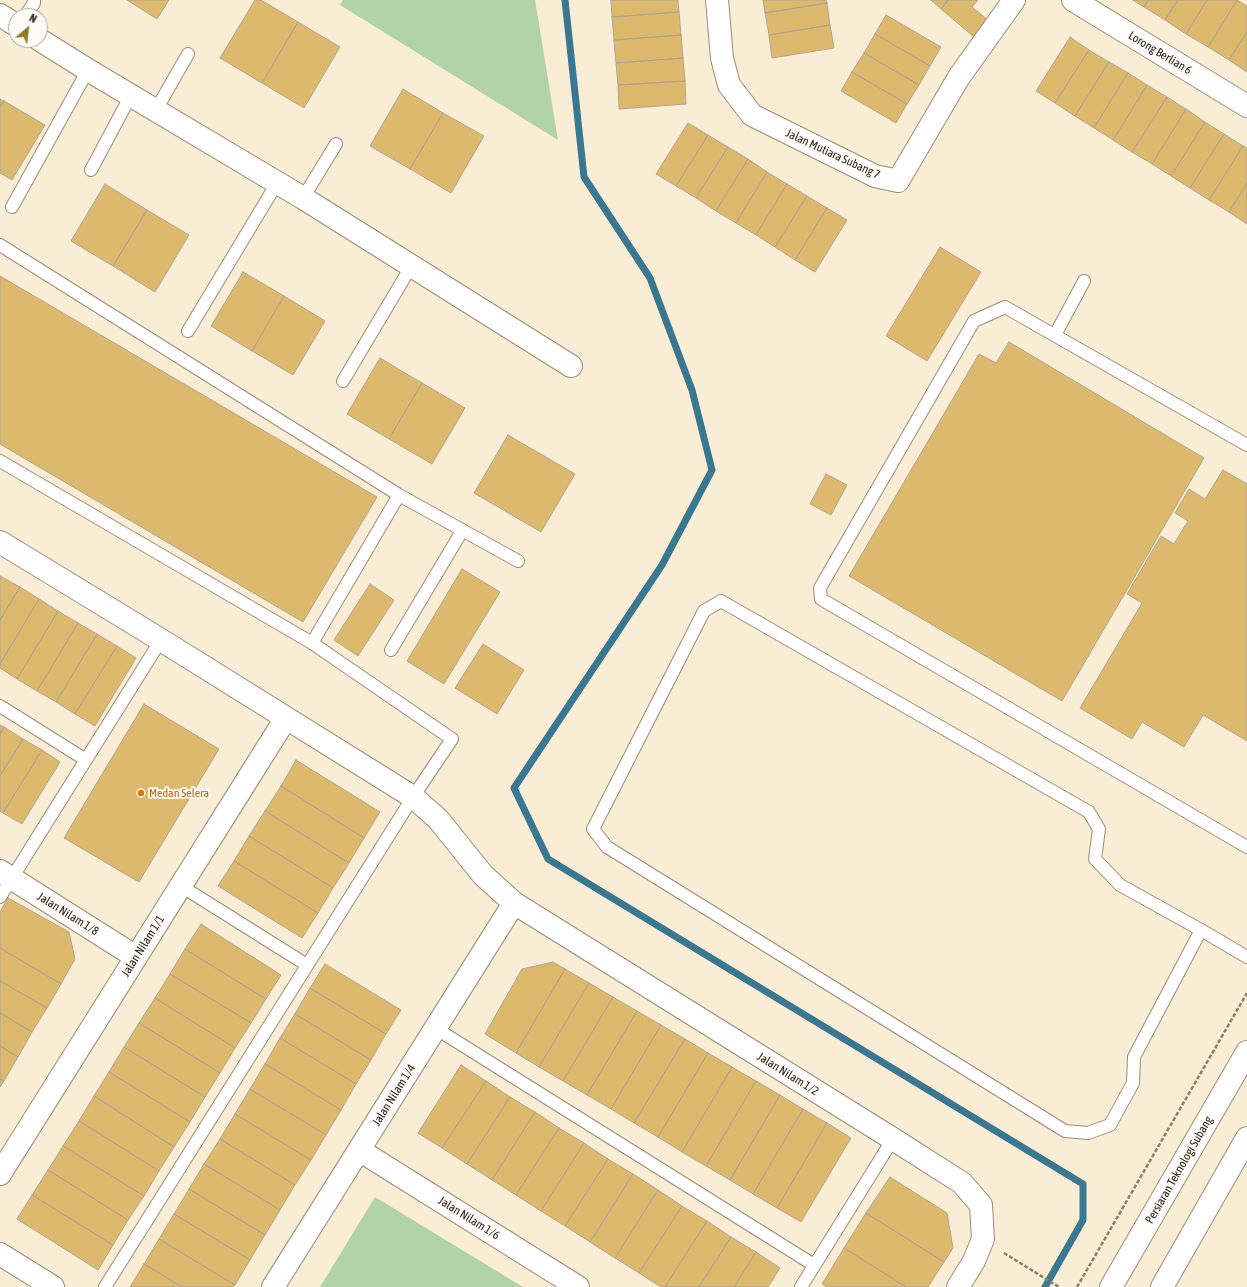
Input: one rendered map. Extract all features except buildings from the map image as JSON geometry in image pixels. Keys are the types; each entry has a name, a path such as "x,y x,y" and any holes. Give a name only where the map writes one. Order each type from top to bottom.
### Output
{"street":[{"name":"Jalan Mutiara Subang 7","path":"717,0 722,58 729,85 752,115 875,176 898,181 959,77 1014,0"},
{"name":"Lorong Berlian 6","path":"1073,0 1247,106"},
{"path":"48,45 303,198 571,366"},
{"name":"Jalan Nilam 1/2","path":"0,542 413,797 438,819 483,875 514,903 894,1139 962,1184 981,1205 983,1239 974,1261 958,1287"},
{"name":"Jalan Nilam 1/1","path":"0,1174 286,718"},
{"name":"Jalan Nilam 1/8","path":"6,875 136,957"},
{"name":"Jalan Nilam 1/4","path":"273,1287 514,903"},
{"name":"Persiaran Teknologi Subang","path":"1111,1287 1247,1052"},
{"path":"1162,1287 1246,1143"},
{"name":"Jalan Nilam 1/6","path":"359,1150 578,1287"},
{"path":"0,1254 53,1287"}],"lane":[{"path":"156,110 188,54"},
{"path":"12,207 88,70"},
{"path":"91,170 131,95"},
{"path":"303,198 336,144"},
{"path":"188,331 277,183"},
{"path":"0,245 399,495 518,561"},
{"path":"343,381 412,265"},
{"path":"1055,335 1084,281"},
{"path":"1247,445 1005,306 974,321 820,588 821,598 1247,847"},
{"path":"0,461 312,643 452,739 413,797 105,1287"},
{"path":"312,643 399,495"},
{"path":"391,650 462,531"},
{"path":"1202,930 1134,1057 1133,1084 1110,1124 1088,1133 1065,1131 607,847 593,829 704,610 721,601 1089,812 1099,828 1095,859 1120,885 1202,930 1247,957"},
{"path":"0,897 6,875 86,760 161,640"},
{"path":"0,706 86,760"},
{"path":"181,886 307,965"},
{"path":"435,1028 814,1265"},
{"path":"801,1287 894,1139"}],"path":[{"path":"1077,1287 1247,993"},
{"path":"983,1239 1059,1287"}],"green space":[{"path":"343,0 535,0 558,140 340,5"},
{"path":"375,1197 523,1287 320,1287"}],"waterway":[{"path":"565,0 584,177 650,278 692,390 712,470 662,565 514,788 548,859 1083,1184 1083,1220 1045,1287"}],"place":[{"name":"Medan Selera","path":"141,793"}]}
